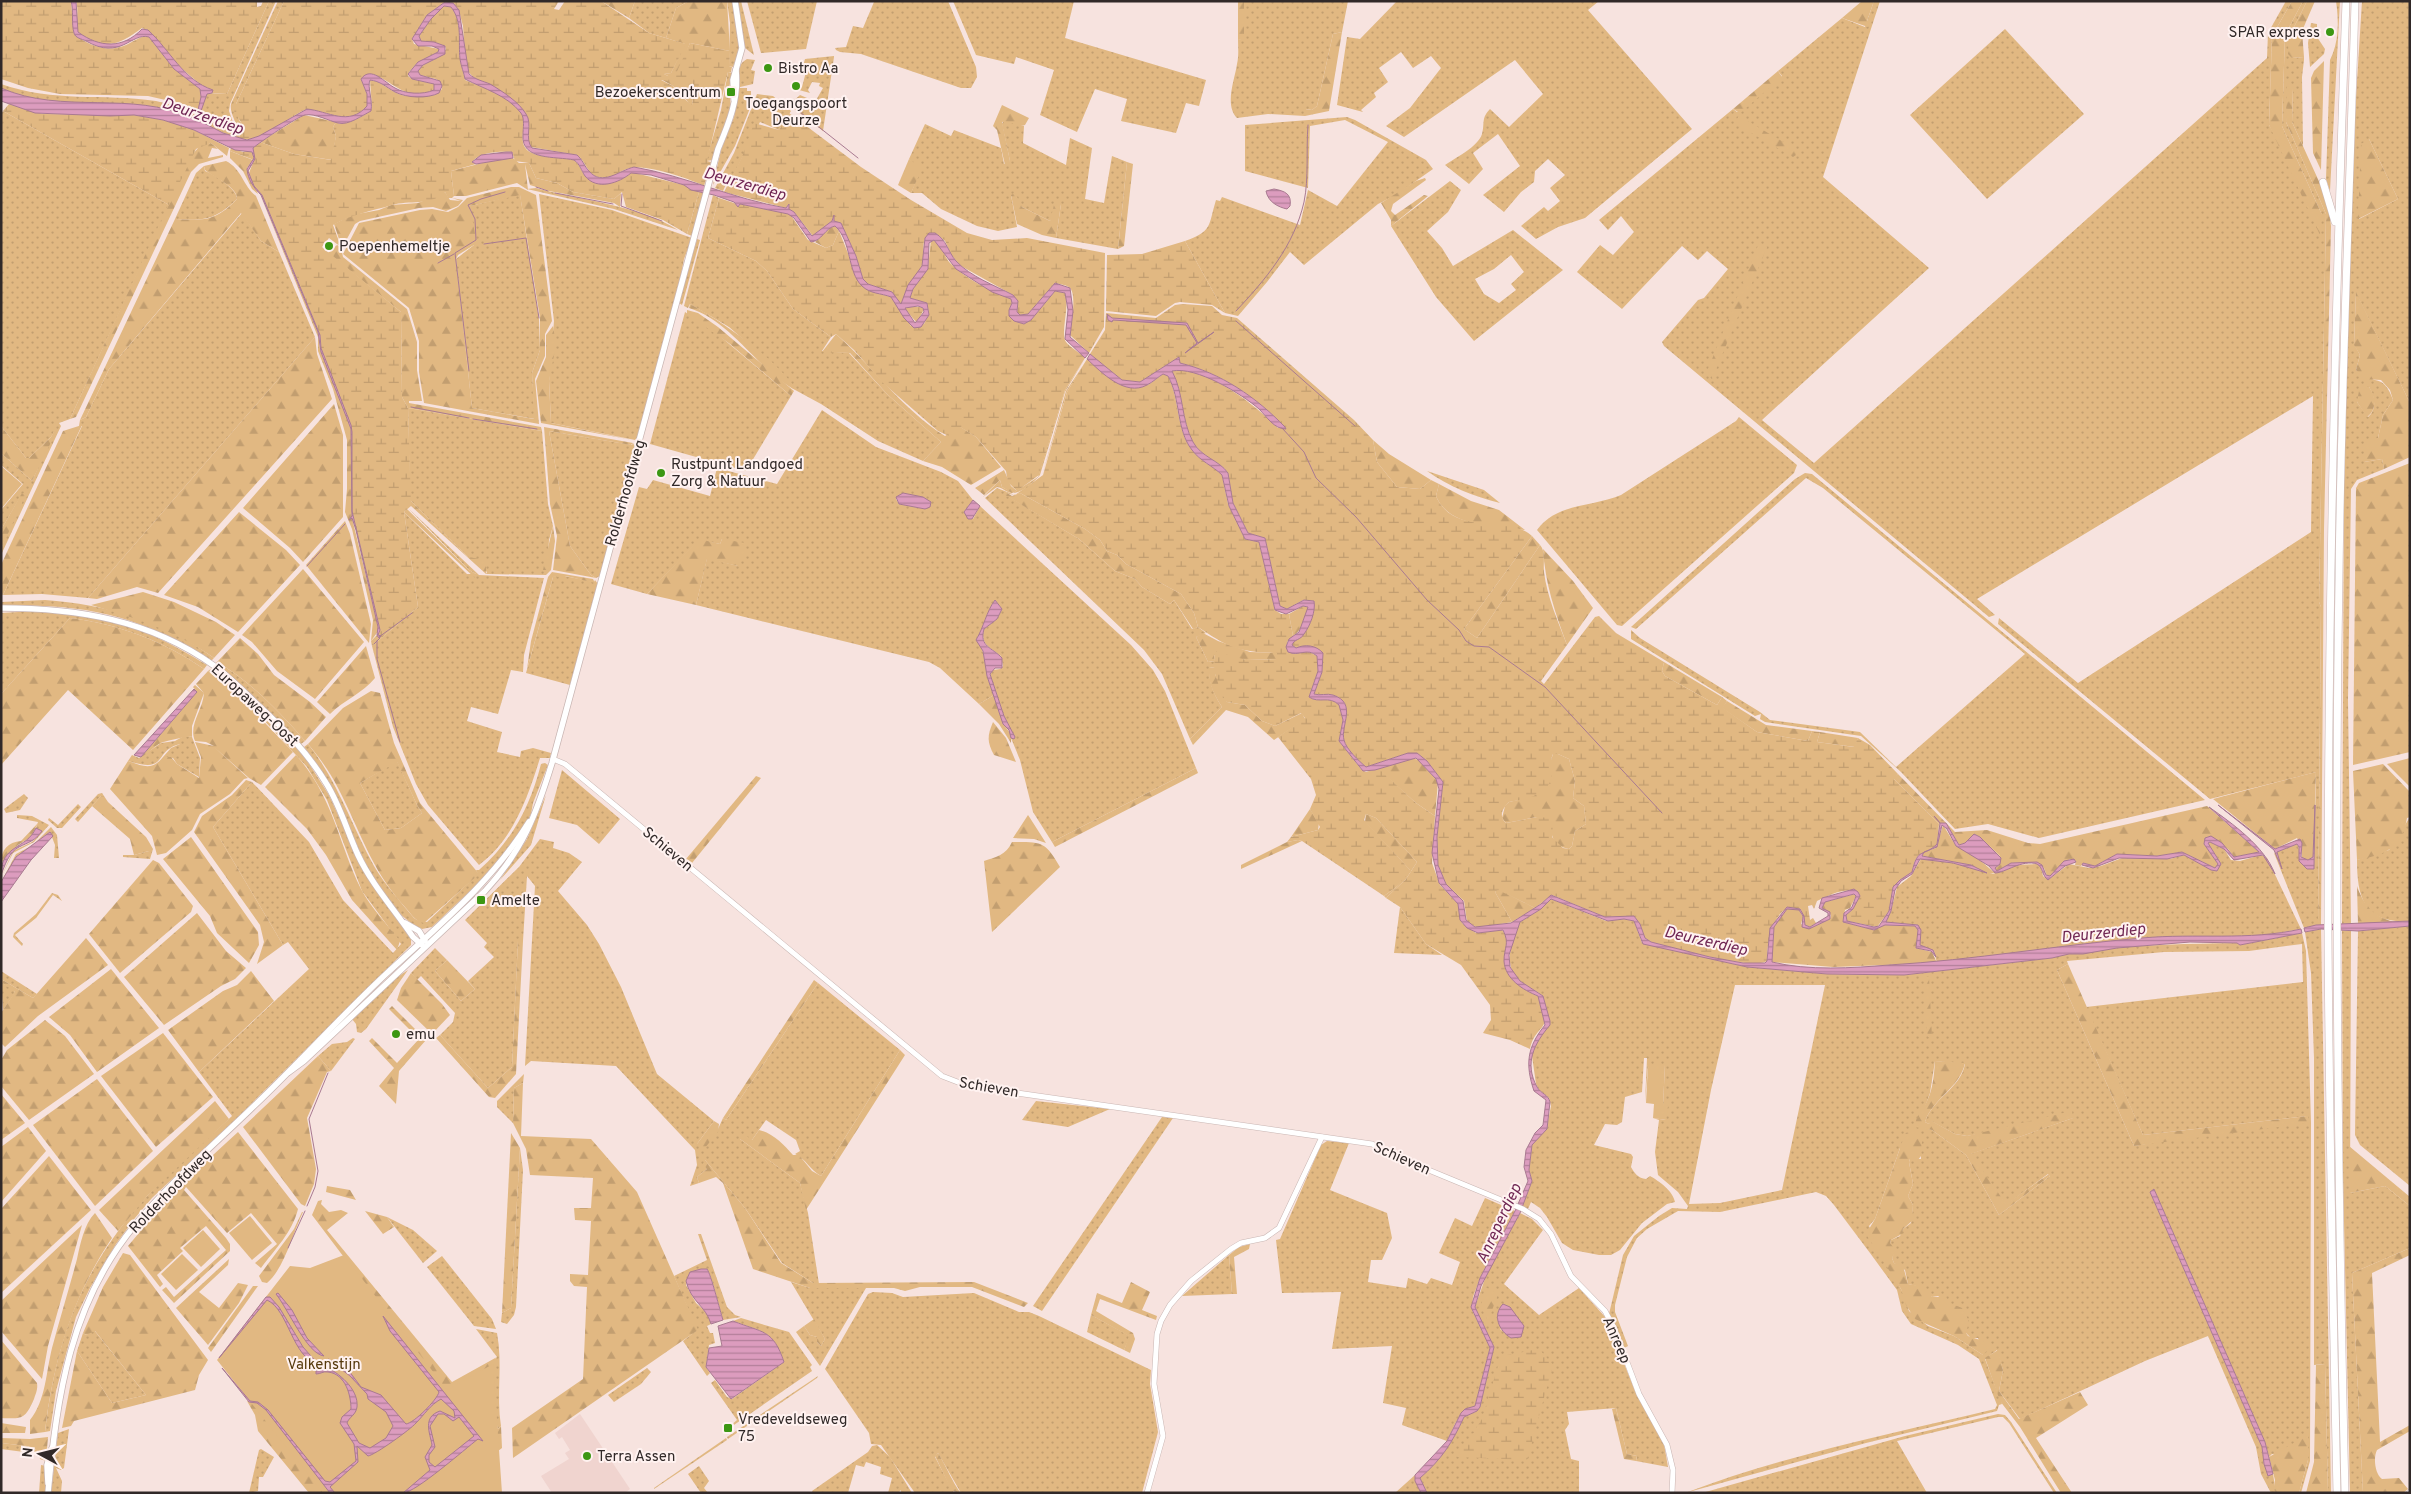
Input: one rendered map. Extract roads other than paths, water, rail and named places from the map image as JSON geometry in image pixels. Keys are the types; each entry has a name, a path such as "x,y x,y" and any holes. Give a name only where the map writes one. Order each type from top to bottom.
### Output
{"highway":[{"path":"2337,1493 2328,922 2332,487 2337,260 2346,1"},
{"path":"2345,1493 2339,1223 2336,922 2342,416 2354,32 2357,1"},
{"path":"2323,182 2334,214 2337,260"}],"main road":[{"name":"Rolderhoofdweg","path":"289,1072 304,1061 426,947 504,871 524,841 538,808 553,759 710,181 734,106 737,88 736,70 742,48 735,1"},
{"name":"Europaweg-Oost","path":"1,610 68,610 128,622 173,642 212,664 291,736 308,757 326,783 370,877 405,923 418,944"},
{"name":"Rolderhoofdweg","path":"48,1493 60,1389 75,1336 101,1276 133,1227 173,1183 289,1072 319,1038 496,869 514,846 538,808"},
{"name":"Europaweg-Oost","path":"405,923 425,938"},
{"path":"418,944 426,947 425,938"}],"street":[{"name":"Schieven","path":"553,759 565,764 934,1070 951,1080 968,1086 1322,1136 1380,1146 1419,1166 1523,1209"},
{"path":"1147,1493 1163,1436 1154,1384 1157,1334 1161,1320 1170,1305 1191,1281 1231,1249 1241,1243 1265,1238 1279,1228 1322,1136"},
{"name":"Anreep","path":"1523,1209 1535,1215 1545,1226 1571,1276 1605,1311 1639,1394 1668,1445 1673,1470 1672,1493"}],"waterway":[{"path":"786,101 858,158"},
{"path":"1236,311 1278,261 1299,218 1304,202 1306,183 1308,125"},
{"path":"536,187 548,191"},
{"path":"469,371 455,253 476,240 475,219 468,205 505,192"},
{"path":"555,193 613,204"},
{"path":"622,194 621,206 662,221"},
{"path":"484,244 526,238 539,318"},
{"path":"438,263 454,254"},
{"path":"1236,321 1355,426"},
{"path":"411,407 469,418"},
{"path":"473,419 537,429"},
{"path":"1282,428 1304,452 1316,478 1356,517 1427,600 1459,630 1466,641 1474,646 1489,647 1545,687 1662,813"},
{"path":"307,566 345,524"},
{"path":"379,637 412,613"},
{"path":"374,644 380,638"},
{"path":"377,641 377,659 400,742"},
{"path":"307,1206 315,1187 318,1171 309,1119 328,1073"},
{"path":"288,1248 305,1211"}],"place":[{"name":"SPAR express","path":"2330,32"},
{"name":"Bistro Aa","path":"768,68"},
{"name":"Toegangspoort Deurze","path":"796,86"},
{"name":"Bezoekerscentrum","path":"731,92"},
{"name":"Poepenhemeltje","path":"329,246"},
{"name":"Rustpunt Landgoed Zorg & Natuur","path":"661,473"},
{"name":"Amelte","path":"481,900"},
{"name":"emu","path":"396,1034"},
{"name":"Vredeveldseweg 75","path":"728,1428"},
{"name":"Terra Assen","path":"587,1456"}],"water label":[{"name":"Deurzerdiep","path":"203,115"},
{"name":"Deurzerdiep","path":"745,183"},
{"name":"Deurzerdiep","path":"2103,932"},
{"name":"Deurzerdiep","path":"1706,940"},
{"name":"Anreperdiep","path":"1498,1223"}],"park label":[{"name":"Valkenstijn","path":"324,1364"}]}
